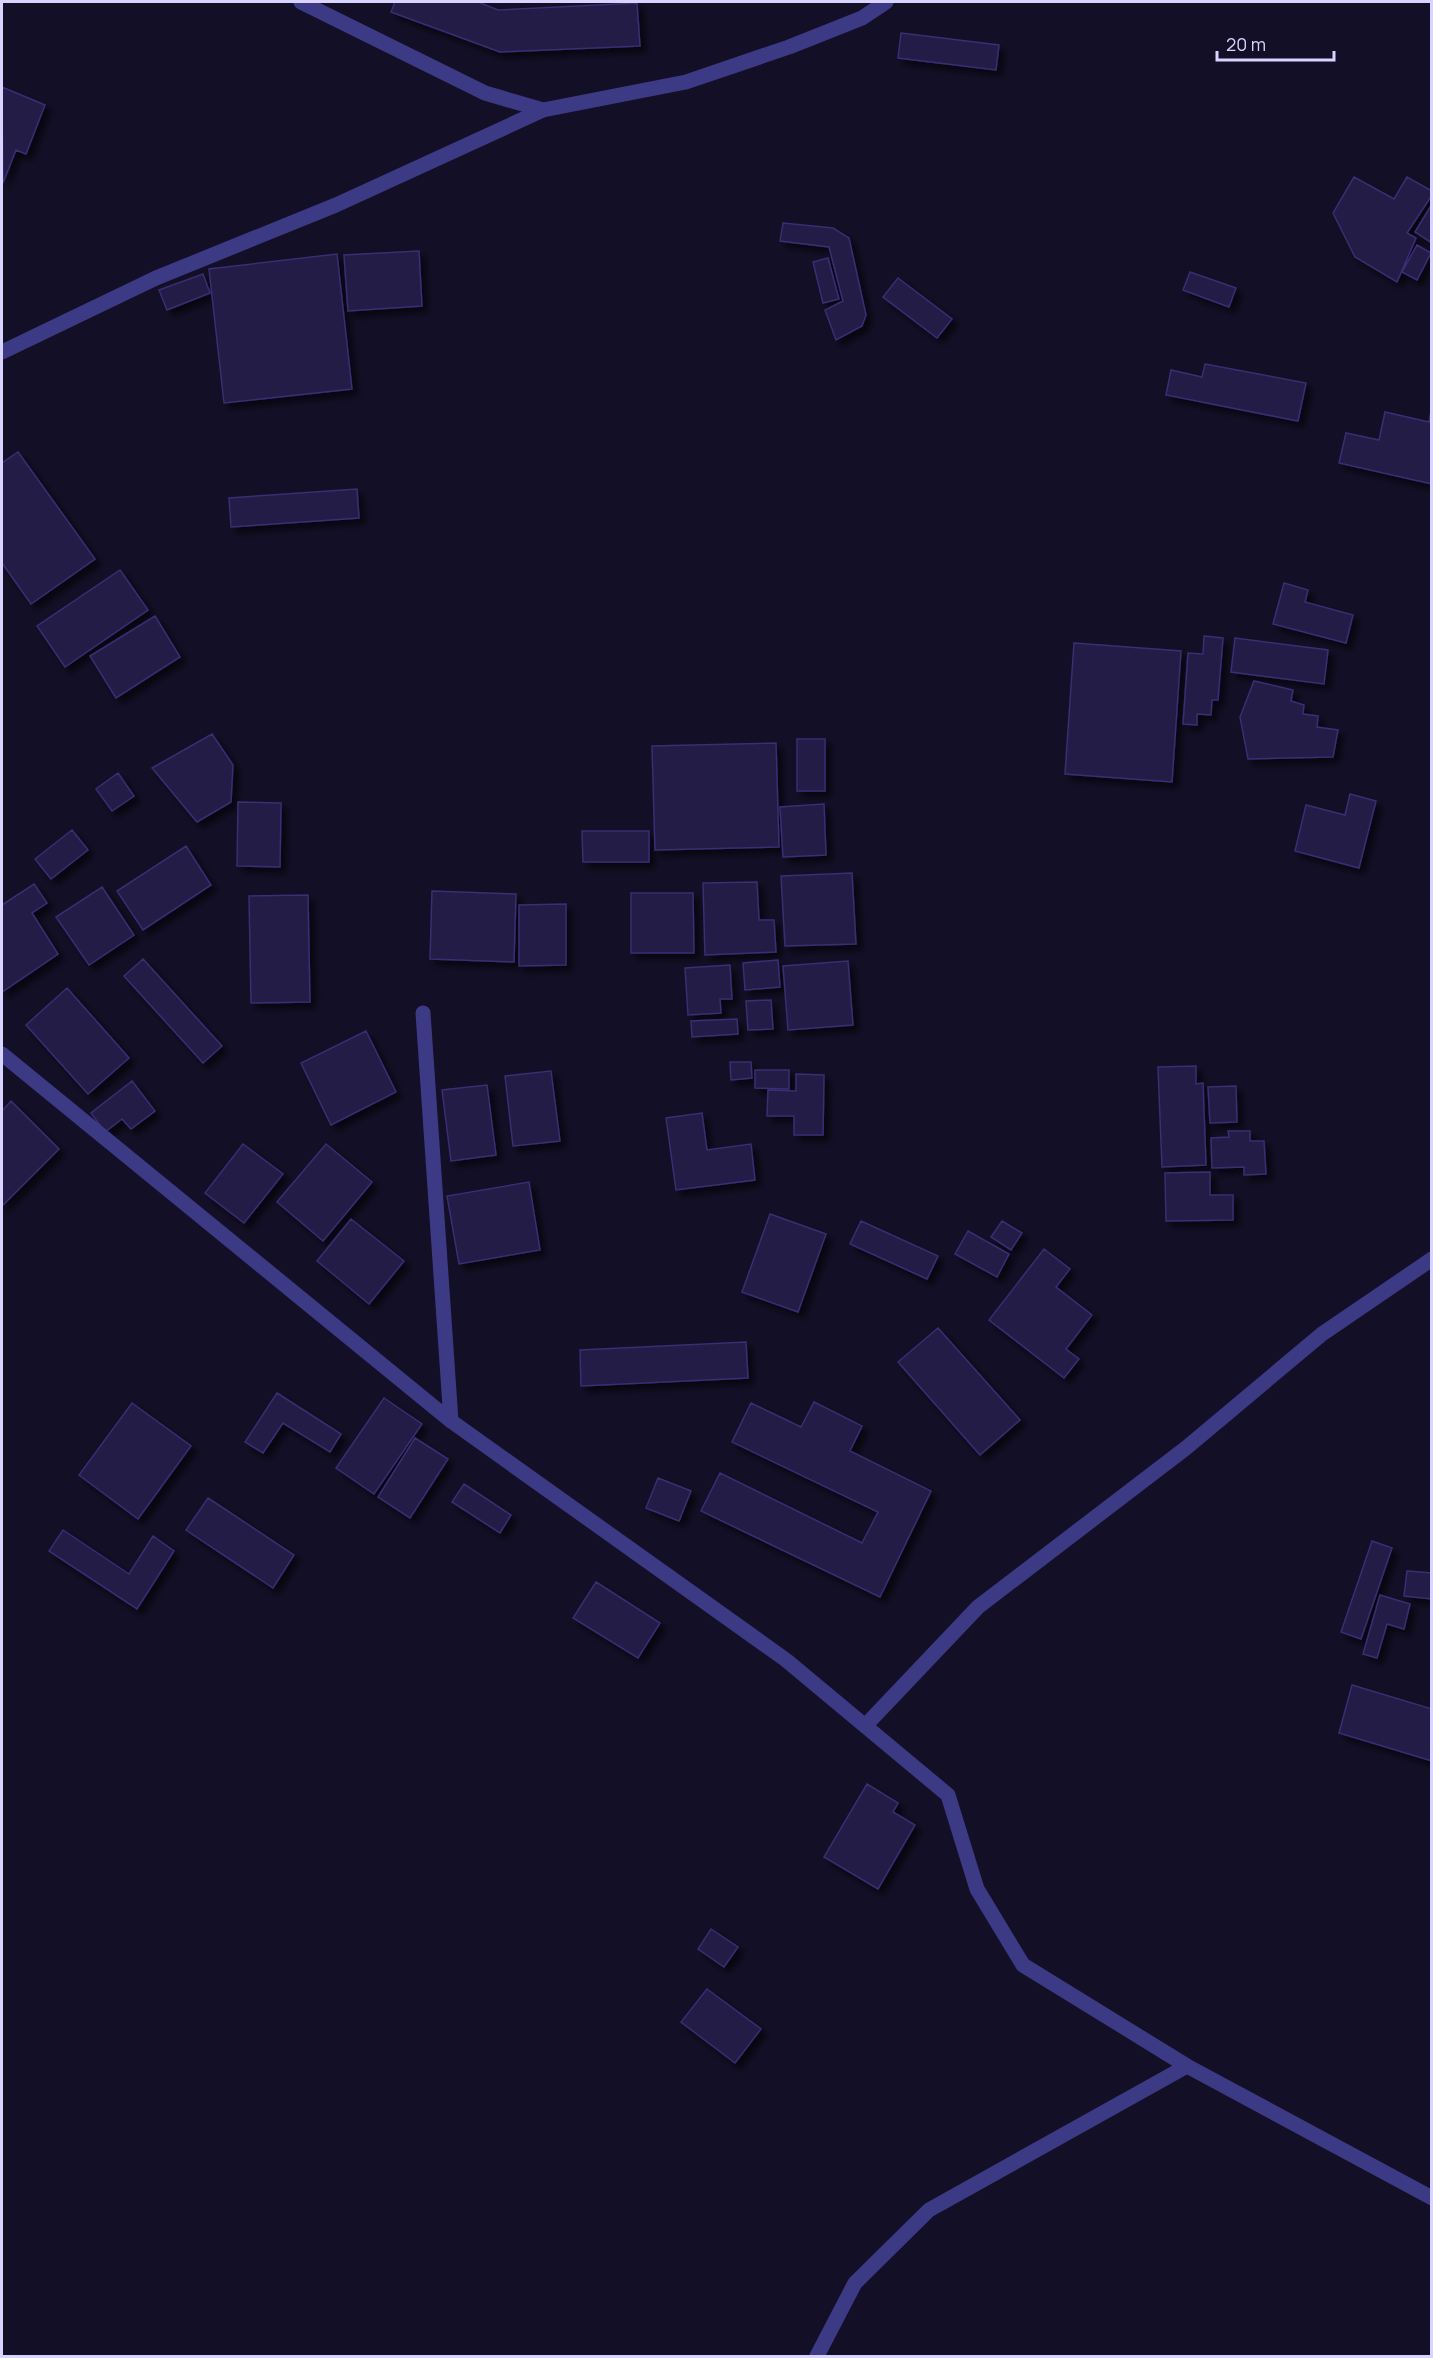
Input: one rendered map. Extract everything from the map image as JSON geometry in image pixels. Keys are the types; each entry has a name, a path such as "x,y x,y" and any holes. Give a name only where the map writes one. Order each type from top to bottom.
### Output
{"street":[{"path":"301,2 485,93 543,110"},
{"path":"2,352 156,278 336,205 543,110 686,82 789,47 862,18 886,2"},
{"path":"423,1012 450,1421"},
{"path":"2,1054 450,1421 786,1660 948,1795 977,1889 1023,1965 1187,2066 1431,2198"},
{"path":"865,1726 978,1607 1186,1448 1322,1334 1431,1259"},
{"path":"817,2356 855,2283 929,2210 1187,2066"}],"building":[{"path":"395,2 478,2 498,10 637,3 640,46 500,52 391,12"},
{"path":"901,33 999,45 996,70 898,58"},
{"path":"2,87 45,105 26,154 16,150 3,183"},
{"path":"1354,177 1394,199 1407,177 1432,191 1432,195 1407,233 1416,238 1397,282 1355,257 1333,213"},
{"path":"1432,204 1432,243 1415,232"},
{"path":"783,223 833,228 849,238 866,315 862,326 836,340 825,310 843,301 829,247 780,241"},
{"path":"1417,245 1431,253 1417,280 1402,272"},
{"path":"419,251 422,306 348,311 344,255"},
{"path":"337,254 352,389 224,403 209,269"},
{"path":"828,258 839,299 823,303 813,262"},
{"path":"1190,272 1236,288 1229,307 1183,290"},
{"path":"203,274 210,293 167,310 159,290"},
{"path":"898,278 952,319 937,338 883,297"},
{"path":"1205,364 1306,383 1298,421 1166,395 1171,370 1202,377"},
{"path":"1431,411 1432,484 1339,463 1346,433 1379,440 1385,412 1429,422"},
{"path":"18,452 95,559 31,604 2,563 2,463"},
{"path":"357,489 359,518 231,527 229,498"},
{"path":"120,570 148,610 65,667 37,626"},
{"path":"1284,583 1308,590 1305,602 1353,615 1346,643 1273,624"},
{"path":"155,616 180,657 116,698 90,656"},
{"path":"1204,636 1223,638 1218,700 1212,700 1211,715 1197,714 1197,725 1183,724 1188,653 1203,654"},
{"path":"1235,638 1328,650 1324,684 1231,672"},
{"path":"1074,643 1181,651 1172,782 1065,774"},
{"path":"1254,681 1293,690 1291,701 1304,705 1303,714 1318,716 1317,727 1338,730 1333,757 1248,759 1240,717"},
{"path":"212,734 233,765 231,802 197,822 152,768"},
{"path":"797,739 825,739 825,791 797,791"},
{"path":"776,743 779,847 655,850 652,746"},
{"path":"118,773 134,796 112,811 96,789"},
{"path":"1350,794 1376,801 1359,868 1295,851 1306,805 1345,815"},
{"path":"238,802 281,803 280,867 237,866"},
{"path":"824,804 826,855 783,857 780,807"},
{"path":"72,830 88,850 51,879 35,859"},
{"path":"582,831 649,831 649,862 583,862"},
{"path":"186,846 211,885 143,930 117,891"},
{"path":"852,873 856,944 785,946 781,876"},
{"path":"757,882 759,920 774,920 776,952 705,955 703,883"},
{"path":"34,884 47,903 32,913 58,954 2,992 2,905"},
{"path":"102,887 134,935 89,965 56,917"},
{"path":"432,891 516,894 514,962 430,959"},
{"path":"631,893 693,893 694,953 631,953"},
{"path":"308,895 310,1002 251,1003 249,896"},
{"path":"566,904 566,965 519,966 519,905"},
{"path":"143,959 222,1046 203,1063 124,976"},
{"path":"778,960 780,987 745,990 743,963"},
{"path":"848,961 853,1025 788,1030 783,966"},
{"path":"730,965 732,999 720,999 721,1013 688,1015 685,968"},
{"path":"67,988 129,1058 88,1094 26,1025"},
{"path":"771,1000 773,1029 748,1030 746,1001"},
{"path":"737,1019 738,1034 692,1037 691,1021"},
{"path":"366,1031 396,1092 331,1125 301,1063"},
{"path":"730,1062 751,1062 752,1078 731,1080"},
{"path":"1196,1066 1196,1084 1203,1083 1206,1165 1162,1167 1158,1067"},
{"path":"755,1070 789,1070 789,1089 755,1088"},
{"path":"551,1071 560,1141 513,1146 505,1076"},
{"path":"796,1074 824,1075 823,1135 794,1135 794,1116 767,1116 768,1090 796,1091"},
{"path":"132,1081 155,1111 131,1129 122,1119 105,1132 91,1113"},
{"path":"487,1085 496,1155 451,1161 442,1090"},
{"path":"1236,1086 1237,1122 1210,1123 1208,1087"},
{"path":"11,1101 59,1149 2,1206 2,1111"},
{"path":"702,1113 707,1150 751,1144 755,1180 676,1190 666,1118"},
{"path":"1228,1131 1250,1131 1250,1141 1264,1141 1266,1174 1244,1175 1244,1167 1212,1168 1211,1138 1229,1137"},
{"path":"243,1144 283,1174 244,1223 205,1193"},
{"path":"326,1144 372,1182 323,1241 277,1202"},
{"path":"1210,1172 1210,1195 1233,1195 1233,1220 1166,1221 1165,1173"},
{"path":"529,1182 540,1250 459,1264 447,1196"},
{"path":"770,1214 826,1234 798,1312 742,1292"},
{"path":"351,1219 404,1261 369,1304 317,1261"},
{"path":"861,1221 938,1256 927,1279 850,1244"},
{"path":"1002,1221 1022,1233 1011,1250 991,1237"},
{"path":"968,1231 1009,1254 997,1277 955,1254"},
{"path":"1044,1249 1070,1269 1056,1287 1092,1315 1066,1349 1079,1359 1064,1378 989,1320"},
{"path":"938,1328 1020,1420 980,1455 898,1362"},
{"path":"746,1342 748,1378 581,1386 580,1350"},
{"path":"277,1393 341,1434 330,1452 283,1423 263,1453 245,1442"},
{"path":"384,1398 422,1424 374,1494 336,1468"},
{"path":"814,1402 862,1426 850,1451 931,1491 880,1597 701,1511 720,1473 862,1543 878,1512 732,1442 751,1403 801,1427"},
{"path":"132,1403 191,1446 138,1519 79,1475"},
{"path":"415,1438 448,1459 410,1518 378,1497"},
{"path":"658,1478 691,1491 679,1521 646,1508"},
{"path":"464,1484 511,1515 500,1533 452,1502"},
{"path":"208,1498 294,1555 273,1588 186,1530"},
{"path":"63,1530 129,1574 153,1536 174,1551 137,1609 49,1551"},
{"path":"1372,1541 1392,1548 1361,1639 1341,1632"},
{"path":"1407,1571 1432,1573 1432,1599 1404,1596"},
{"path":"596,1582 660,1623 638,1658 573,1618"},
{"path":"1380,1595 1410,1604 1404,1629 1387,1624 1377,1658 1363,1654"},
{"path":"1352,1685 1432,1709 1432,1761 1339,1733"},
{"path":"867,1784 898,1803 893,1812 915,1825 878,1889 824,1857"},
{"path":"711,1929 738,1947 724,1967 698,1949"},
{"path":"707,1989 761,2029 735,2063 681,2022"}]}
